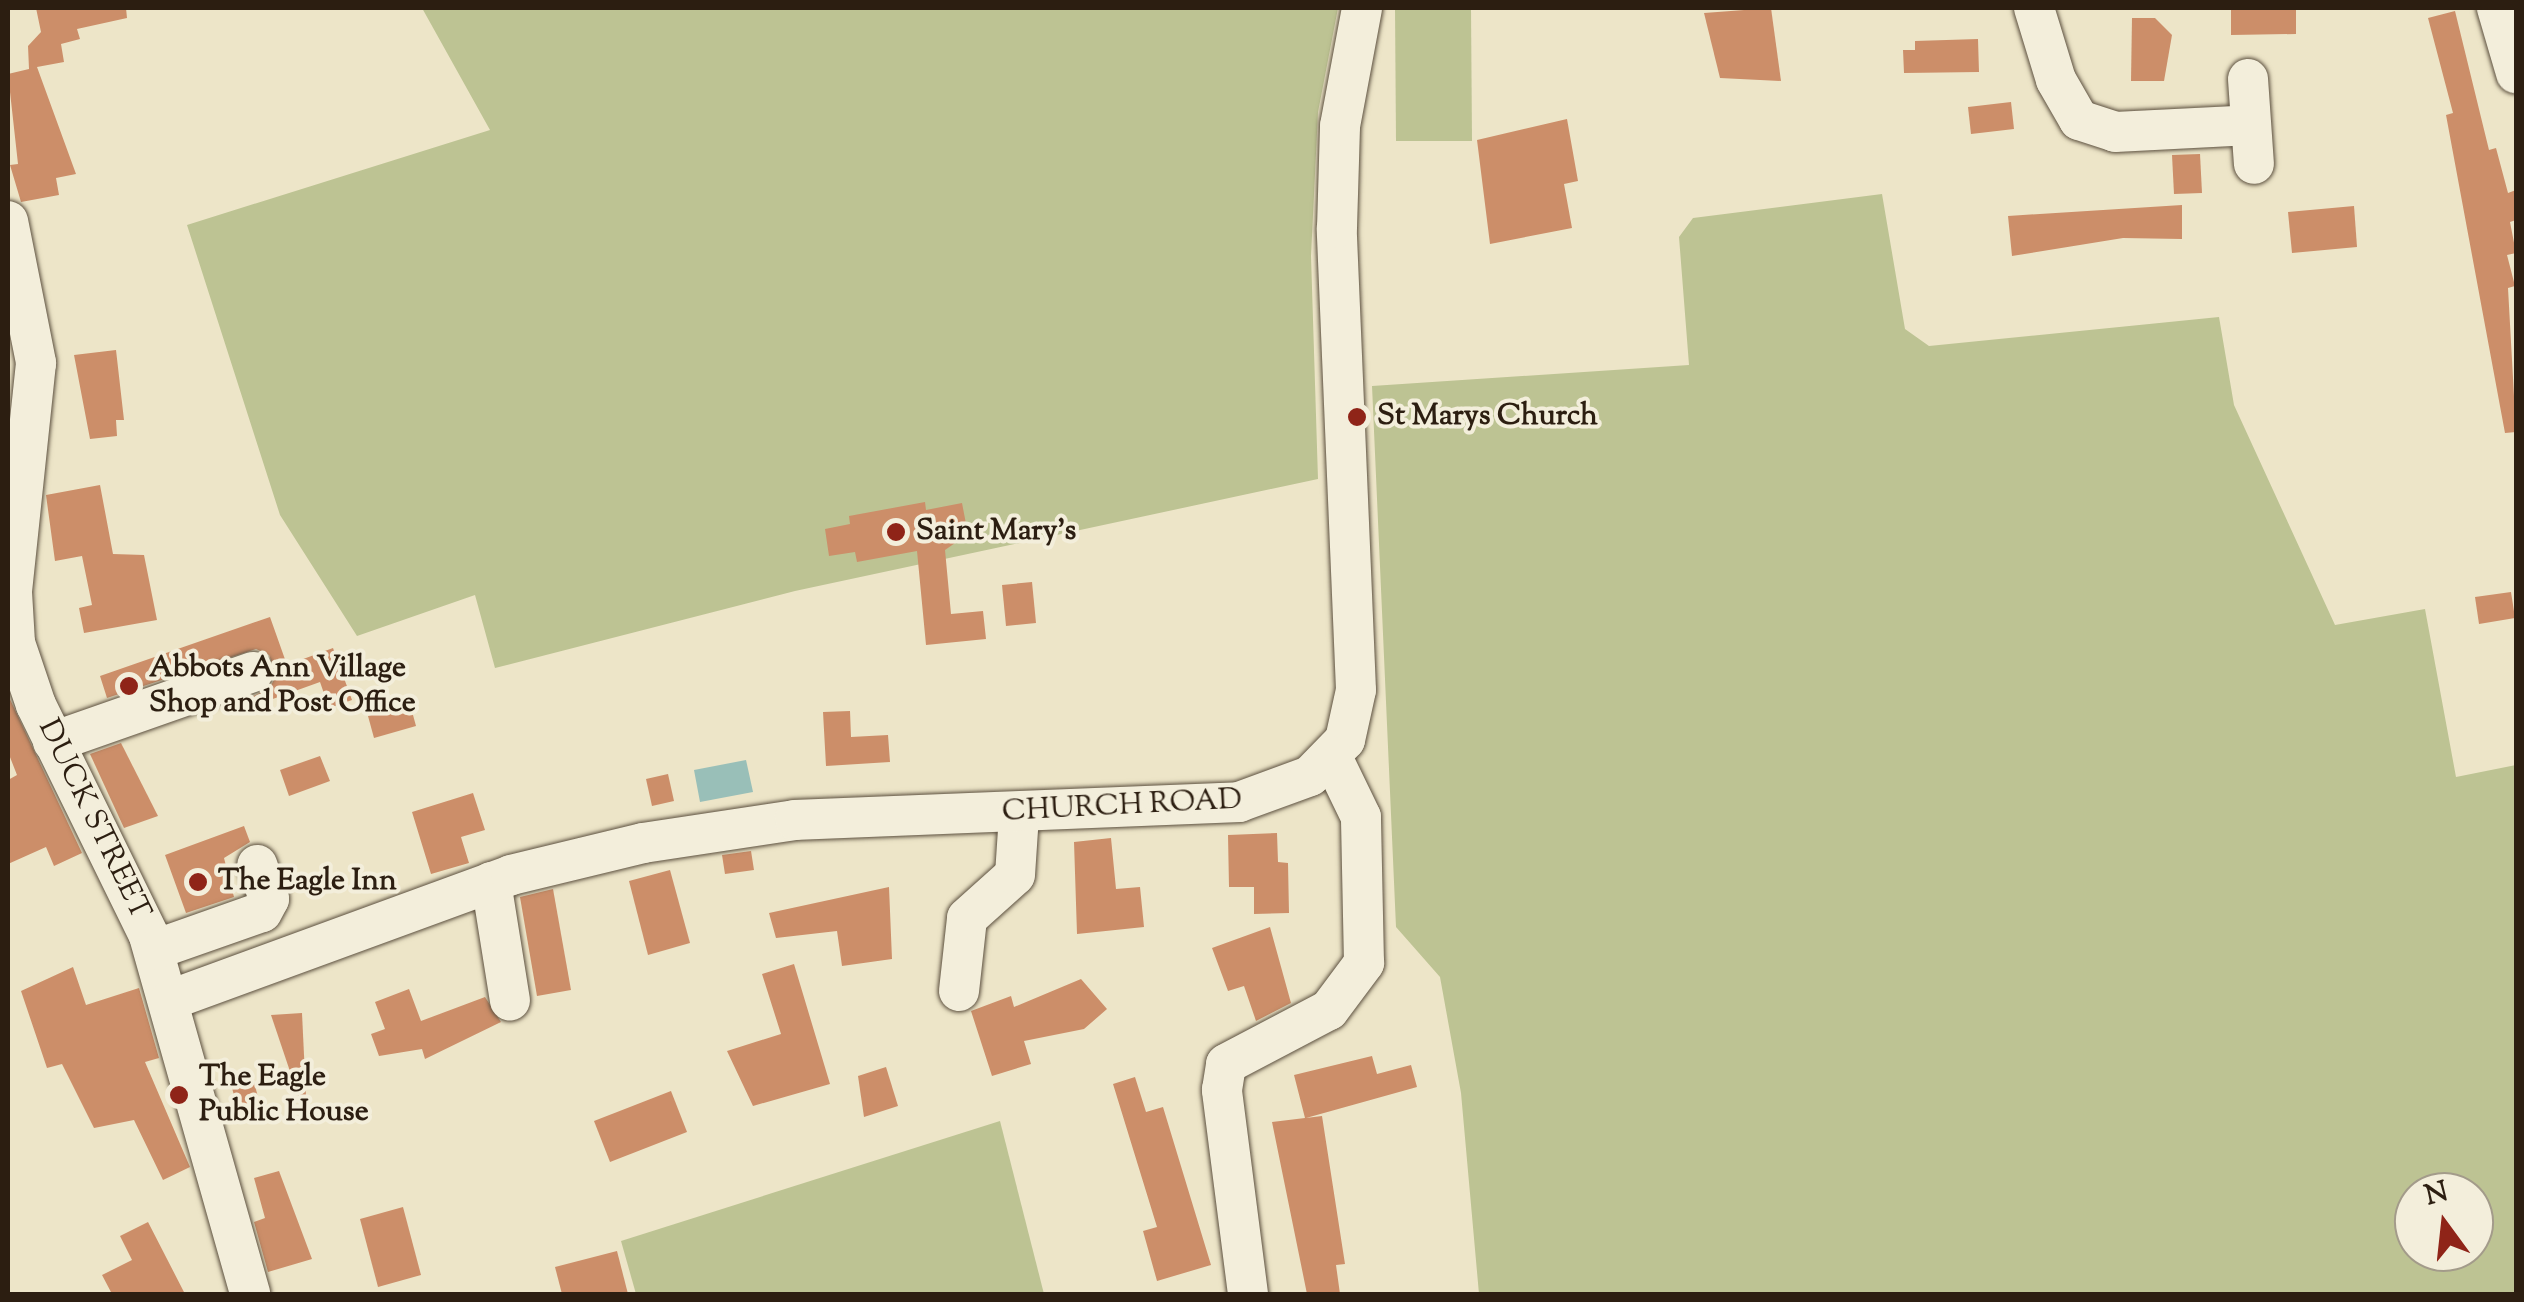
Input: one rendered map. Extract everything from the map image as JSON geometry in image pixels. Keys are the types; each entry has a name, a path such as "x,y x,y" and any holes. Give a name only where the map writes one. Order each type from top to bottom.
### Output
{"street":[{"path":"1248,1294 1222,1090 1226,1064 1329,1010 1364,963 1361,817 1332,757 1353,719 1356,690 1337,228 1340,126 1362,8"},
{"path":"2034,8 2056,80 2079,120 2115,132 2253,144 2248,79"},
{"path":"2497,8 2516,74"},
{"name":"DUCK STREET","path":"8,221 36,363 10,592 14,665 154,950 250,1294"},
{"path":"53,742 253,672"},
{"name":"CHURCH ROAD","path":"170,1000 491,882 754,824 1019,814 1266,798 1332,757"},
{"path":"959,990 968,918 1029,881 1019,814"},
{"path":"154,950 262,912 269,898 257,865"},
{"path":"491,882 510,1000"}],"green space":[{"path":"422,8 1338,8 1318,112 1311,256 1318,479 795,591 495,668 475,595 357,636 280,515 187,225 490,130"},
{"path":"1395,8 1471,8 1472,141 1396,141"},
{"path":"1882,194 1905,329 1929,346 2219,317 2234,405 2335,625 2425,609 2456,777 2516,765 2516,1294 1479,1294 1461,1093 1440,977 1396,927 1372,386 1689,365 1679,237 1693,218"},
{"path":"1000,1121 1044,1294 636,1294 621,1241"}],"water":[{"path":"746,760 753,792 700,802 694,770"}],"building":[{"path":"36,8 126,8 127,18 77,29 80,39 61,44 64,62 37,67 76,174 56,178 59,195 21,202 10,165 18,164 8,74 29,69 28,46 41,32"},
{"path":"1771,8 1781,81 1720,78 1704,13"},
{"path":"2231,8 2296,8 2296,34 2231,35"},
{"path":"2455,11 2489,150 2496,148 2508,193 2516,190 2516,220 2510,222 2516,253 2507,255 2515,286 2508,288 2516,432 2505,433 2446,115 2453,113 2428,18"},
{"path":"2132,18 2155,18 2172,35 2164,81 2131,81"},
{"path":"1978,39 1979,72 1904,73 1903,50 1915,50 1915,41"},
{"path":"2011,102 2014,129 1971,134 1968,107"},
{"path":"1567,119 1578,181 1564,184 1572,228 1490,244 1477,140"},
{"path":"2200,154 2202,193 2174,194 2172,155"},
{"path":"2182,205 2182,239 2123,238 2012,256 2008,216"},
{"path":"2354,206 2357,247 2292,253 2288,212"},
{"path":"116,350 124,420 116,420 117,436 90,439 74,355"},
{"path":"100,485 113,554 144,555 157,620 84,633 79,608 92,605 82,556 55,561 46,495"},
{"path":"925,502 926,510 962,503 968,534 945,550 951,614 983,611 986,639 926,645 917,551 857,562 855,552 829,556 825,529 850,524 849,516"},
{"path":"1032,582 1036,623 1006,626 1002,585"},
{"path":"2511,592 2515,618 2479,624 2475,597"},
{"path":"270,617 287,665 333,648 352,700 329,708 320,682 248,708 245,700 270,688 276,675 269,655 256,649 107,698 100,676"},
{"path":"8,695 82,853 54,866 46,847 8,864 8,780 17,775 8,752"},
{"path":"410,704 416,726 374,738 368,716"},
{"path":"850,711 851,737 888,735 890,762 826,766 823,712"},
{"path":"121,743 158,816 124,828 90,754"},
{"path":"320,756 330,781 289,796 280,770"},
{"path":"668,774 674,801 652,806 646,779"},
{"path":"473,793 485,830 461,837 469,863 431,874 412,812"},
{"name":"The Eagle Inn","path":"244,826 250,842 224,858 234,897 186,913 165,855"},
{"path":"1277,833 1278,862 1288,863 1289,913 1254,914 1254,887 1229,887 1228,835"},
{"path":"1111,838 1116,889 1140,887 1144,927 1077,934 1074,842"},
{"path":"751,851 754,870 725,874 722,855"},
{"path":"670,870 690,943 648,955 629,881"},
{"path":"889,887 892,959 842,966 837,931 776,938 769,913"},
{"path":"553,889 571,990 537,996 520,897"},
{"path":"1270,927 1291,1003 1256,1021 1244,986 1228,991 1212,948"},
{"path":"794,964 830,1084 753,1106 727,1051 781,1034 762,974"},
{"path":"73,967 86,1005 139,988 159,1058 145,1062 190,1167 163,1180 134,1120 94,1128 62,1064 47,1068 21,991"},
{"path":"1081,979 1107,1009 1084,1029 1024,1041 1031,1064 992,1076 971,1011 1011,996 1014,1007"},
{"path":"409,989 421,1021 485,997 501,1022 425,1059 422,1049 379,1056 371,1034 385,1029 375,1002"},
{"path":"302,1013 306,1097 299,1098 271,1015"},
{"path":"1372,1056 1377,1074 1411,1065 1417,1087 1306,1118 1322,1116 1345,1264 1336,1265 1340,1294 1307,1294 1272,1122 1305,1118 1294,1075"},
{"path":"886,1067 898,1106 864,1117 858,1076"},
{"path":"1135,1077 1146,1112 1163,1107 1211,1265 1157,1281 1143,1231 1157,1227 1113,1084"},
{"path":"253,1078 259,1101 237,1107 231,1084"},
{"path":"671,1091 687,1132 610,1162 594,1121"},
{"path":"279,1171 312,1259 268,1272 254,1222 265,1218 254,1178"},
{"path":"403,1207 421,1275 378,1287 360,1219"},
{"path":"148,1222 185,1294 112,1294 102,1275 132,1260 120,1236"},
{"path":"617,1251 628,1294 562,1294 555,1267"}],"place":[{"name":"St Marys Church","path":"1357,417"},
{"name":"Saint Mary's","path":"896,532"},
{"name":"Abbots Ann Village Shop and Post Office","path":"129,686"},
{"name":"The Eagle Inn","path":"198,882"},
{"name":"The Eagle Public House","path":"179,1095"}]}
